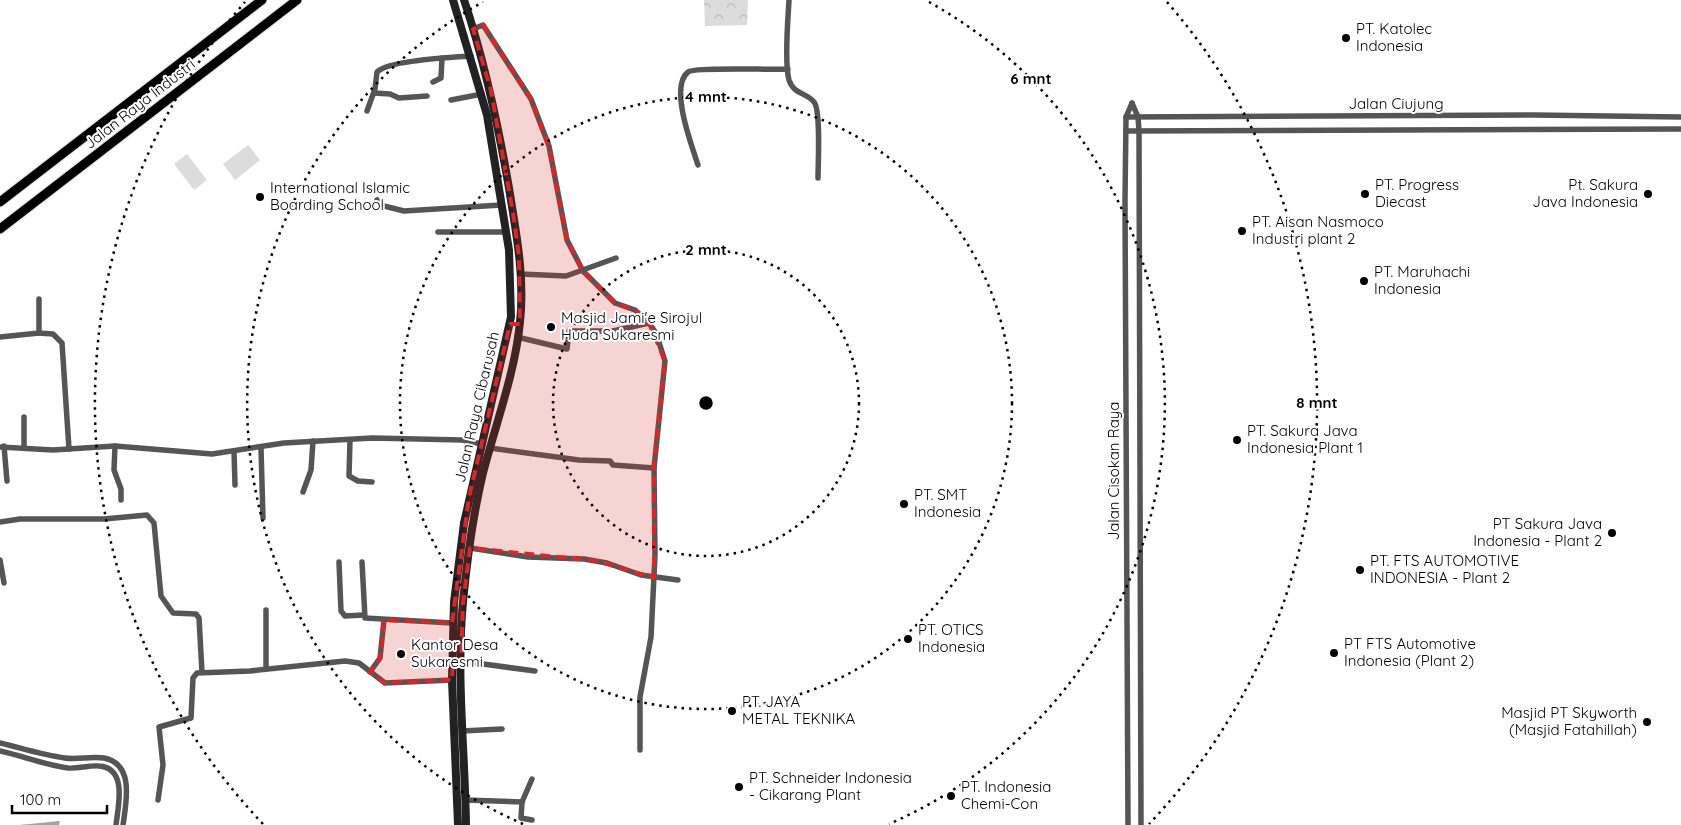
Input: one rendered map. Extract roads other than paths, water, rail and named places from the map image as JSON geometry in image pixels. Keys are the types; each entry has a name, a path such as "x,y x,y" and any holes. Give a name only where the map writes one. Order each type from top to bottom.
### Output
{"main road":[{"name":"Jalan Raya Industri","path":"0,202 262,0"},
{"name":"Jalan Raya Industri","path":"0,229 297,0"}],"street":[{"name":"Jalan Raya Cibarusah","path":"453,0 482,94 502,205 511,284 510,324 464,523 452,623 458,662 466,825"},
{"name":"Jalan Raya Cibarusah","path":"458,825 452,680 458,662 470,548 479,495 520,324 521,284 513,214 496,117 464,0"},
{"path":"789,0 788,70 790,82 794,90 813,101 816,105 818,121 818,178"},
{"path":"473,29 483,25 531,99 549,146 567,240 583,271 616,303 636,310 648,323 656,333 665,361 654,468 654,578 651,638 640,698 640,750"},
{"path":"366,111 374,93 377,72 382,68 442,58 471,56"},
{"path":"434,82 441,78 442,58"},
{"path":"698,165 684,127 681,86 686,74 689,71 700,68 758,71 788,70"},
{"path":"374,93 390,94 399,98 427,96"},
{"path":"451,100 482,94"},
{"path":"1126,117 1132,104 1138,117"},
{"name":"Jalan Ciujung","path":"1126,117 1534,115 1681,117"},
{"name":"Jalan Cisokan Raya","path":"1126,117 1128,825"},
{"name":"Jalan Cisokan Raya","path":"1138,117 1140,825"},
{"path":"1126,131 1681,128"},
{"path":"377,200 383,206 404,211 502,205"},
{"path":"438,232 506,232"},
{"path":"520,274 566,276 616,258"},
{"path":"511,284 521,284"},
{"path":"39,299 39,333"},
{"path":"517,338 567,349 569,331 613,331 648,323"},
{"path":"510,324 520,324"},
{"path":"0,337 39,333 53,334 62,343 69,449"},
{"path":"24,417 24,448"},
{"path":"7,481 2,446 46,450 115,446 212,454 312,441 387,437 462,440 482,444"},
{"path":"350,440 350,476 358,481 372,482"},
{"path":"304,492 311,470 312,441"},
{"path":"115,446 114,470 121,489 122,500"},
{"path":"261,448 264,518"},
{"path":"490,448 579,460 605,460 610,461 613,465 654,468"},
{"path":"234,451 235,485"},
{"path":"0,522 20,519 104,519 147,515 152,518 162,599 173,613 196,614 199,618 202,672"},
{"path":"470,548 528,557 597,561 654,578 678,580"},
{"path":"0,560 4,583"},
{"path":"339,562 341,611 345,616 363,615 365,618 384,620 452,623"},
{"path":"362,562 363,615"},
{"path":"266,610 266,669"},
{"path":"370,672 380,658 384,620"},
{"path":"158,800 163,765 159,727 191,718 193,678 197,673 266,669 345,661 359,663 385,683 452,680"},
{"path":"458,662 535,672"},
{"path":"462,731 502,729"},
{"path":"0,743 65,758 104,758 117,764 123,772 127,790 123,825"},
{"path":"0,751 71,768 101,766 110,770 116,776 119,783 116,825"},
{"path":"532,780 522,802 521,818 532,820"},
{"path":"465,800 522,802"}],"water":[{"path":"60,821 59,825 19,825"}],"place":[{"name":"PT. Katolec Indonesia","path":"1346,38"},
{"name":"PT. Progress Diecast","path":"1365,194"},
{"name":"Pt. Sakura Java Indonesia","path":"1648,194"},
{"name":"International Islamic Boarding School","path":"260,197"},
{"name":"PT. Aisan Nasmoco Industri plant 2","path":"1242,231"},
{"name":"PT. Maruhachi Indonesia","path":"1364,281"},
{"name":"Masjid Jami'e Sirojul Huda Sukaresmi","path":"551,327"},
{"name":"PT. Sakura Java Indonesia Plant 1","path":"1237,440"},
{"name":"PT. SMT Indonesia","path":"904,504"},
{"name":"PT Sakura Java Indonesia - Plant 2","path":"1612,533"},
{"name":"PT. FTS AUTOMOTIVE INDONESIA - Plant 2","path":"1360,570"},
{"name":"PT. OTICS Indonesia","path":"908,639"},
{"name":"PT FTS Automotive Indonesia (Plant 2)","path":"1334,653"},
{"name":"Kantor Desa Sukaresmi","path":"401,654"},
{"name":"PT. JAYA METAL TEKNIKA","path":"732,711"},
{"name":"Masjid PT Skyworth (Masjid Fatahillah)","path":"1647,722"},
{"name":"PT. Schneider Indonesia - Cikarang Plant","path":"739,787"},
{"name":"PT. Indonesia Chemi-Con","path":"951,796"}]}
